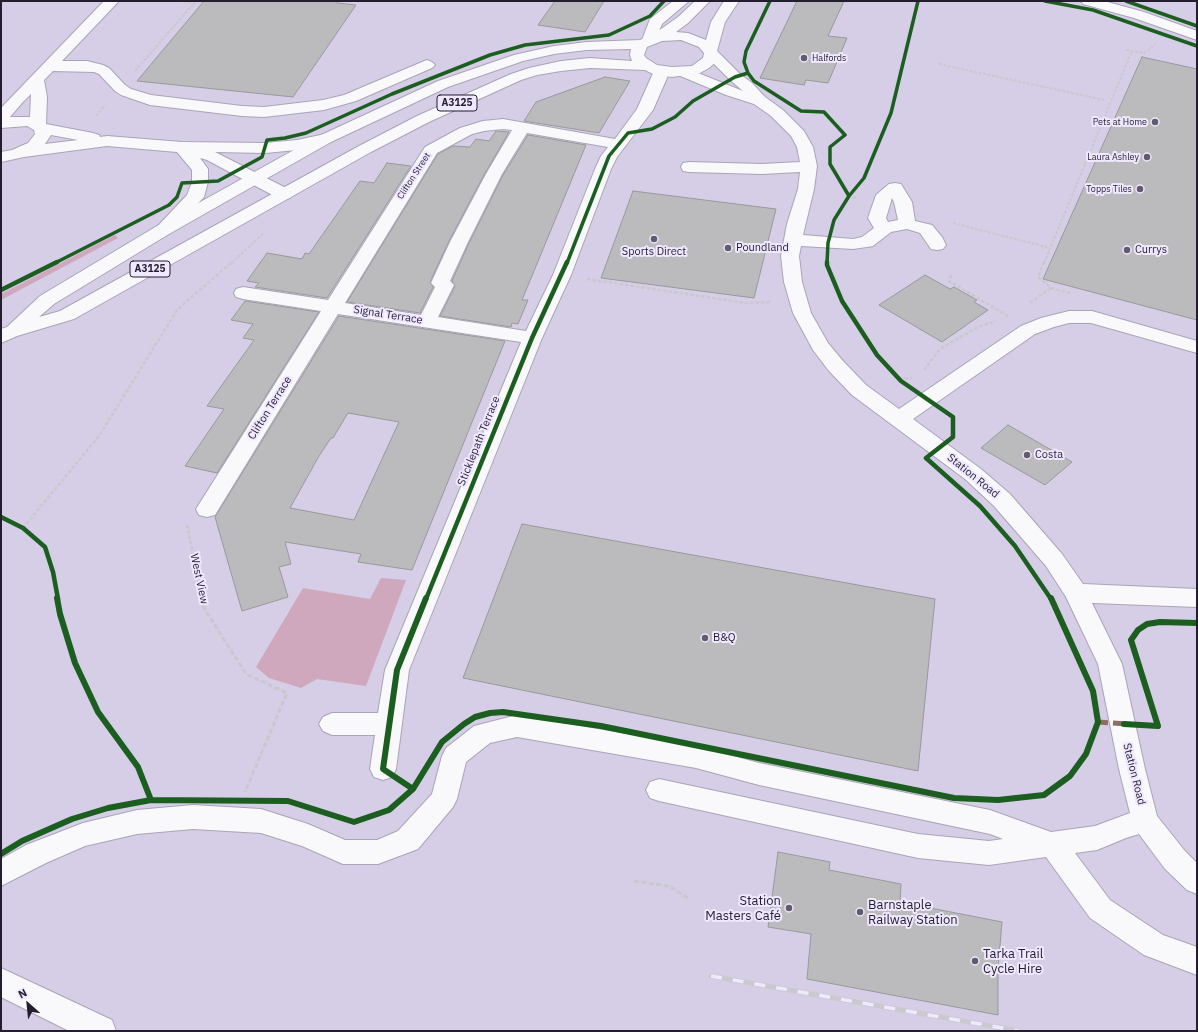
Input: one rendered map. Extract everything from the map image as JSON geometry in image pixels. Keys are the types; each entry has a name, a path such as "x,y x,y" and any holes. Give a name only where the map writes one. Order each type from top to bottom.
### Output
{"street":[{"path":"1,118 112,1"},
{"path":"650,40 655,22 682,1"},
{"path":"703,1 683,20 638,49 637,55 640,61 646,66 662,71 683,72 695,70 704,66 710,60 710,52 718,22 732,1"},
{"path":"1088,1 1139,15 1197,36"},
{"name":"Station Road","path":"650,40 677,36 695,39 704,44 710,52 735,77 747,86 759,100 778,113 798,134 805,147 809,166 806,189 790,256 793,282 802,313 820,346 858,390 973,474 1002,500 1054,560 1076,593 1110,664 1132,769 1145,820 1175,860 1197,881"},
{"name":"A3125","path":"5,334 47,300 163,230 325,139 443,84 520,58 560,49 650,40"},
{"name":"A3125","path":"5,334 67,315 365,149 423,119 516,77 534,71 583,64 617,63 646,66"},
{"path":"49,66 87,66 98,68 104,71 120,88 132,95 150,100 242,111 264,112 324,105 350,98 427,65"},
{"name":"Sticklepath Terrace","path":"383,769 397,670 532,338 562,275 603,169 609,156 645,110 662,71"},
{"name":"Station Road","path":"683,72 731,92 759,100"},
{"path":"1,168 21,153 34,146 43,134 40,127 39,97 36,80"},
{"path":"1,123 21,121 31,122 40,127 83,135 106,142"},
{"name":"Clifton Street","path":"333,306 431,150 466,130 483,126 503,124 522,128 623,139"},
{"path":"427,321 445,285 440,283 459,242 494,174 522,128"},
{"path":"1,157 106,142 182,147 265,148 297,145 325,139"},
{"path":"182,147 213,157 284,194"},
{"path":"163,230 195,197 200,182 200,169 182,147"},
{"path":"689,167 762,169 809,166"},
{"path":"883,229 878,218 881,204 885,195 895,188 903,202 907,224"},
{"path":"793,240 853,244 867,242 883,229 907,224 926,229 933,237 937,245"},
{"name":"Signal Terrace","path":"243,293 532,338"},
{"name":"Clifton Terrace","path":"207,510 333,306"},
{"path":"898,420 926,399 1028,330 1048,322 1069,317 1092,317 1197,347"},
{"path":"1076,593 1197,598"},
{"path":"332,724 390,724"},
{"path":"1,874 36,854 83,835 136,822 193,817 261,822 308,836 343,852 378,852 408,840 444,799 455,756 483,734 517,726 696,757 759,774 990,822 1053,845 1100,909 1154,944 1197,961"},
{"path":"659,790 918,846 989,853 1098,838 1145,820"},
{"path":"1,982 101,1031"}],"path":[{"path":"179,1 196,2"},
{"path":"96,116 196,2"},
{"path":"1126,50 1144,53 1162,40"},
{"path":"1092,317 1084,296 1051,288 1038,277 1132,51"},
{"path":"939,64 1104,100"},
{"path":"845,190 849,196"},
{"path":"845,202 854,190"},
{"path":"947,222 1050,248"},
{"path":"23,528 98,436 177,310 265,232"},
{"path":"562,275 746,303 775,302"},
{"path":"951,275 949,281 1010,317 1003,319"},
{"path":"1027,305 1051,288"},
{"path":"922,373 940,349 978,327 997,321"},
{"path":"895,374 899,379 926,399"},
{"path":"899,379 917,376"},
{"path":"634,881 669,886 688,898"}],"shaded area":[{"path":"115,235 118,238 1,300 1,294"},
{"path":"381,578 406,580 366,686 317,679 301,688 269,678 256,667 303,588 370,599"}],"building":[{"path":"204,1 338,1 337,3 356,5 293,97 137,81"},
{"path":"555,1 604,1 585,32 538,25"},
{"name":"Halfords","path":"797,1 844,1 828,36 847,38 828,83 806,80 804,85 760,78"},
{"path":"1142,57 1197,69 1197,320 1043,279"},
{"path":"605,77 630,81 599,133 524,121 536,102"},
{"path":"496,131 509,132 485,173 449,241 430,282 433,287 420,313 347,302 438,154 453,146 470,147 476,139 489,141"},
{"path":"528,135 586,145 522,300 528,300 518,324 512,323 511,327 440,316 455,286 452,281 469,243 503,175"},
{"path":"387,163 411,166 327,298 255,287 259,283 247,281 267,253 302,259 305,253 309,254 360,181 374,183"},
{"path":"633,191 776,209 754,298 601,278"},
{"path":"925,275 950,289 954,287 977,300 974,302 988,310 942,342 879,305"},
{"path":"245,301 319,312 217,473 185,466 224,409 207,406 254,340 243,338 253,324 231,320"},
{"path":"339,316 505,341 412,570 358,562 361,554 285,542 291,564 279,567 288,597 242,611 215,517","holes":["348,413 399,422 354,520 290,508 319,456 331,438 333,438"]},
{"name":"Costa","path":"1008,425 1072,462 1045,485 981,448"},
{"name":"B&Q","path":"522,524 935,599 918,771 463,678"},
{"name":"Barnstaple Railway Station","path":"778,852 830,862 829,870 901,884 900,902 1002,922 998,969 998,1015 807,979 811,934 768,927"}],"railway":[{"path":"711,976 1019,1031"}],"marked path":[{"path":"1098,722 1127,724"}],"cycle path":[{"path":"1,290 169,205 177,197 182,183 218,181 262,157 267,140 285,138 306,133 392,94 490,55 525,45 609,35 650,16 664,1"},
{"path":"1,854 22,841 72,819 108,808 151,800 288,801 354,822 389,810 413,789 442,742 464,724 475,717 490,713 503,712 601,726 954,798 998,800 1044,795 1070,776 1086,754 1098,722 1093,691 1049,594 1015,546 980,506 926,458 953,437 953,417 901,381 877,355 842,301 827,265 828,243 834,220 849,196 830,164 830,147 845,135 824,112 801,111 754,81 748,73 744,62 746,51 770,1"},
{"path":"849,196 864,178 891,113 918,1"},
{"path":"1045,1 1093,10 1197,46"},
{"path":"1126,1 1197,26"},
{"path":"413,789 383,769 397,670 532,338 562,275 609,156 628,133 652,129 675,117 693,101 735,77 748,73"},
{"path":"1,517 23,528 45,547 53,572 60,614 75,663 98,712 138,767 151,800"},
{"path":"1124,724 1158,726 1131,640 1138,630 1147,624 1160,622 1197,623"}],"place":[{"name":"Halfords","path":"804,58"},
{"name":"Pets at Home","path":"1155,122"},
{"name":"Laura Ashley","path":"1147,157"},
{"name":"Topps Tiles","path":"1140,189"},
{"name":"Sports Direct","path":"654,239"},
{"name":"Poundland","path":"728,248"},
{"name":"Currys","path":"1127,250"},
{"name":"Costa","path":"1027,455"},
{"name":"B&Q","path":"705,638"},
{"name":"Station Masters Café","path":"789,908"},
{"name":"Barnstaple Railway Station","path":"860,912"},
{"name":"Tarka Trail Cycle Hire","path":"975,961"}]}
